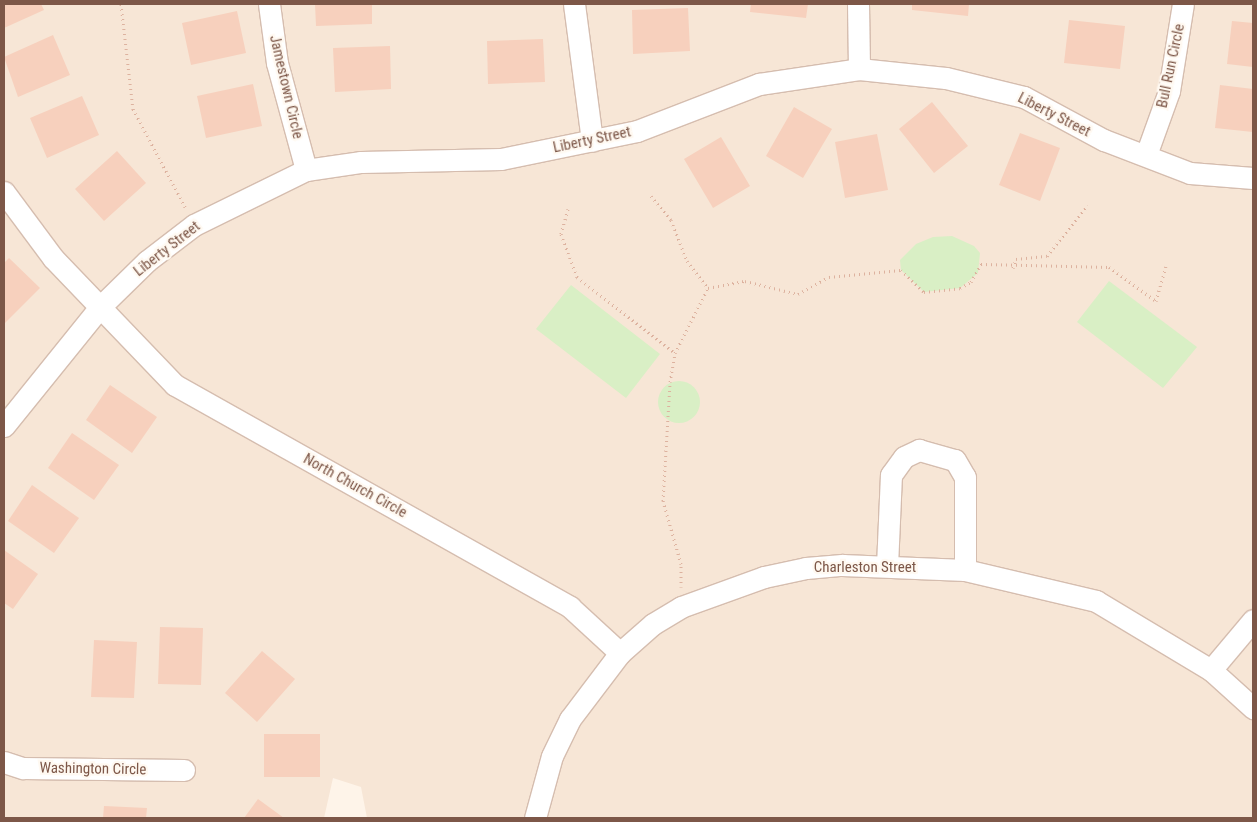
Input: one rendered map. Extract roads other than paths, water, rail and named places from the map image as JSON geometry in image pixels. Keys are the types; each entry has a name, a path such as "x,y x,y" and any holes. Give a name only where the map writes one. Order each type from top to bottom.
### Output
{"street":[{"name":"Jamestown Circle","path":"269,4 277,63 306,170"},
{"path":"574,4 592,141"},
{"path":"858,4 859,69"},
{"name":"Bull Run Circle","path":"1146,155 1169,91 1183,4"},
{"name":"Liberty Street","path":"4,426 101,306 147,261 194,225 306,170 361,162 501,159 637,131 759,84 859,69 946,78 1024,97 1104,140 1190,173 1253,178"},
{"name":"North Church Circle","path":"4,192 53,258 175,385 570,607 620,653"},
{"path":"887,566 890,475 904,457 919,450 955,460 965,478 965,570"},
{"name":"Charleston Street","path":"535,818 552,756 570,719 620,653 653,624 682,607 764,577 806,568 887,566 965,570 1096,601 1211,670 1253,708"},
{"path":"1211,670 1253,620"},
{"name":"Washington Circle","path":"4,762 23,768 184,770"}]}
